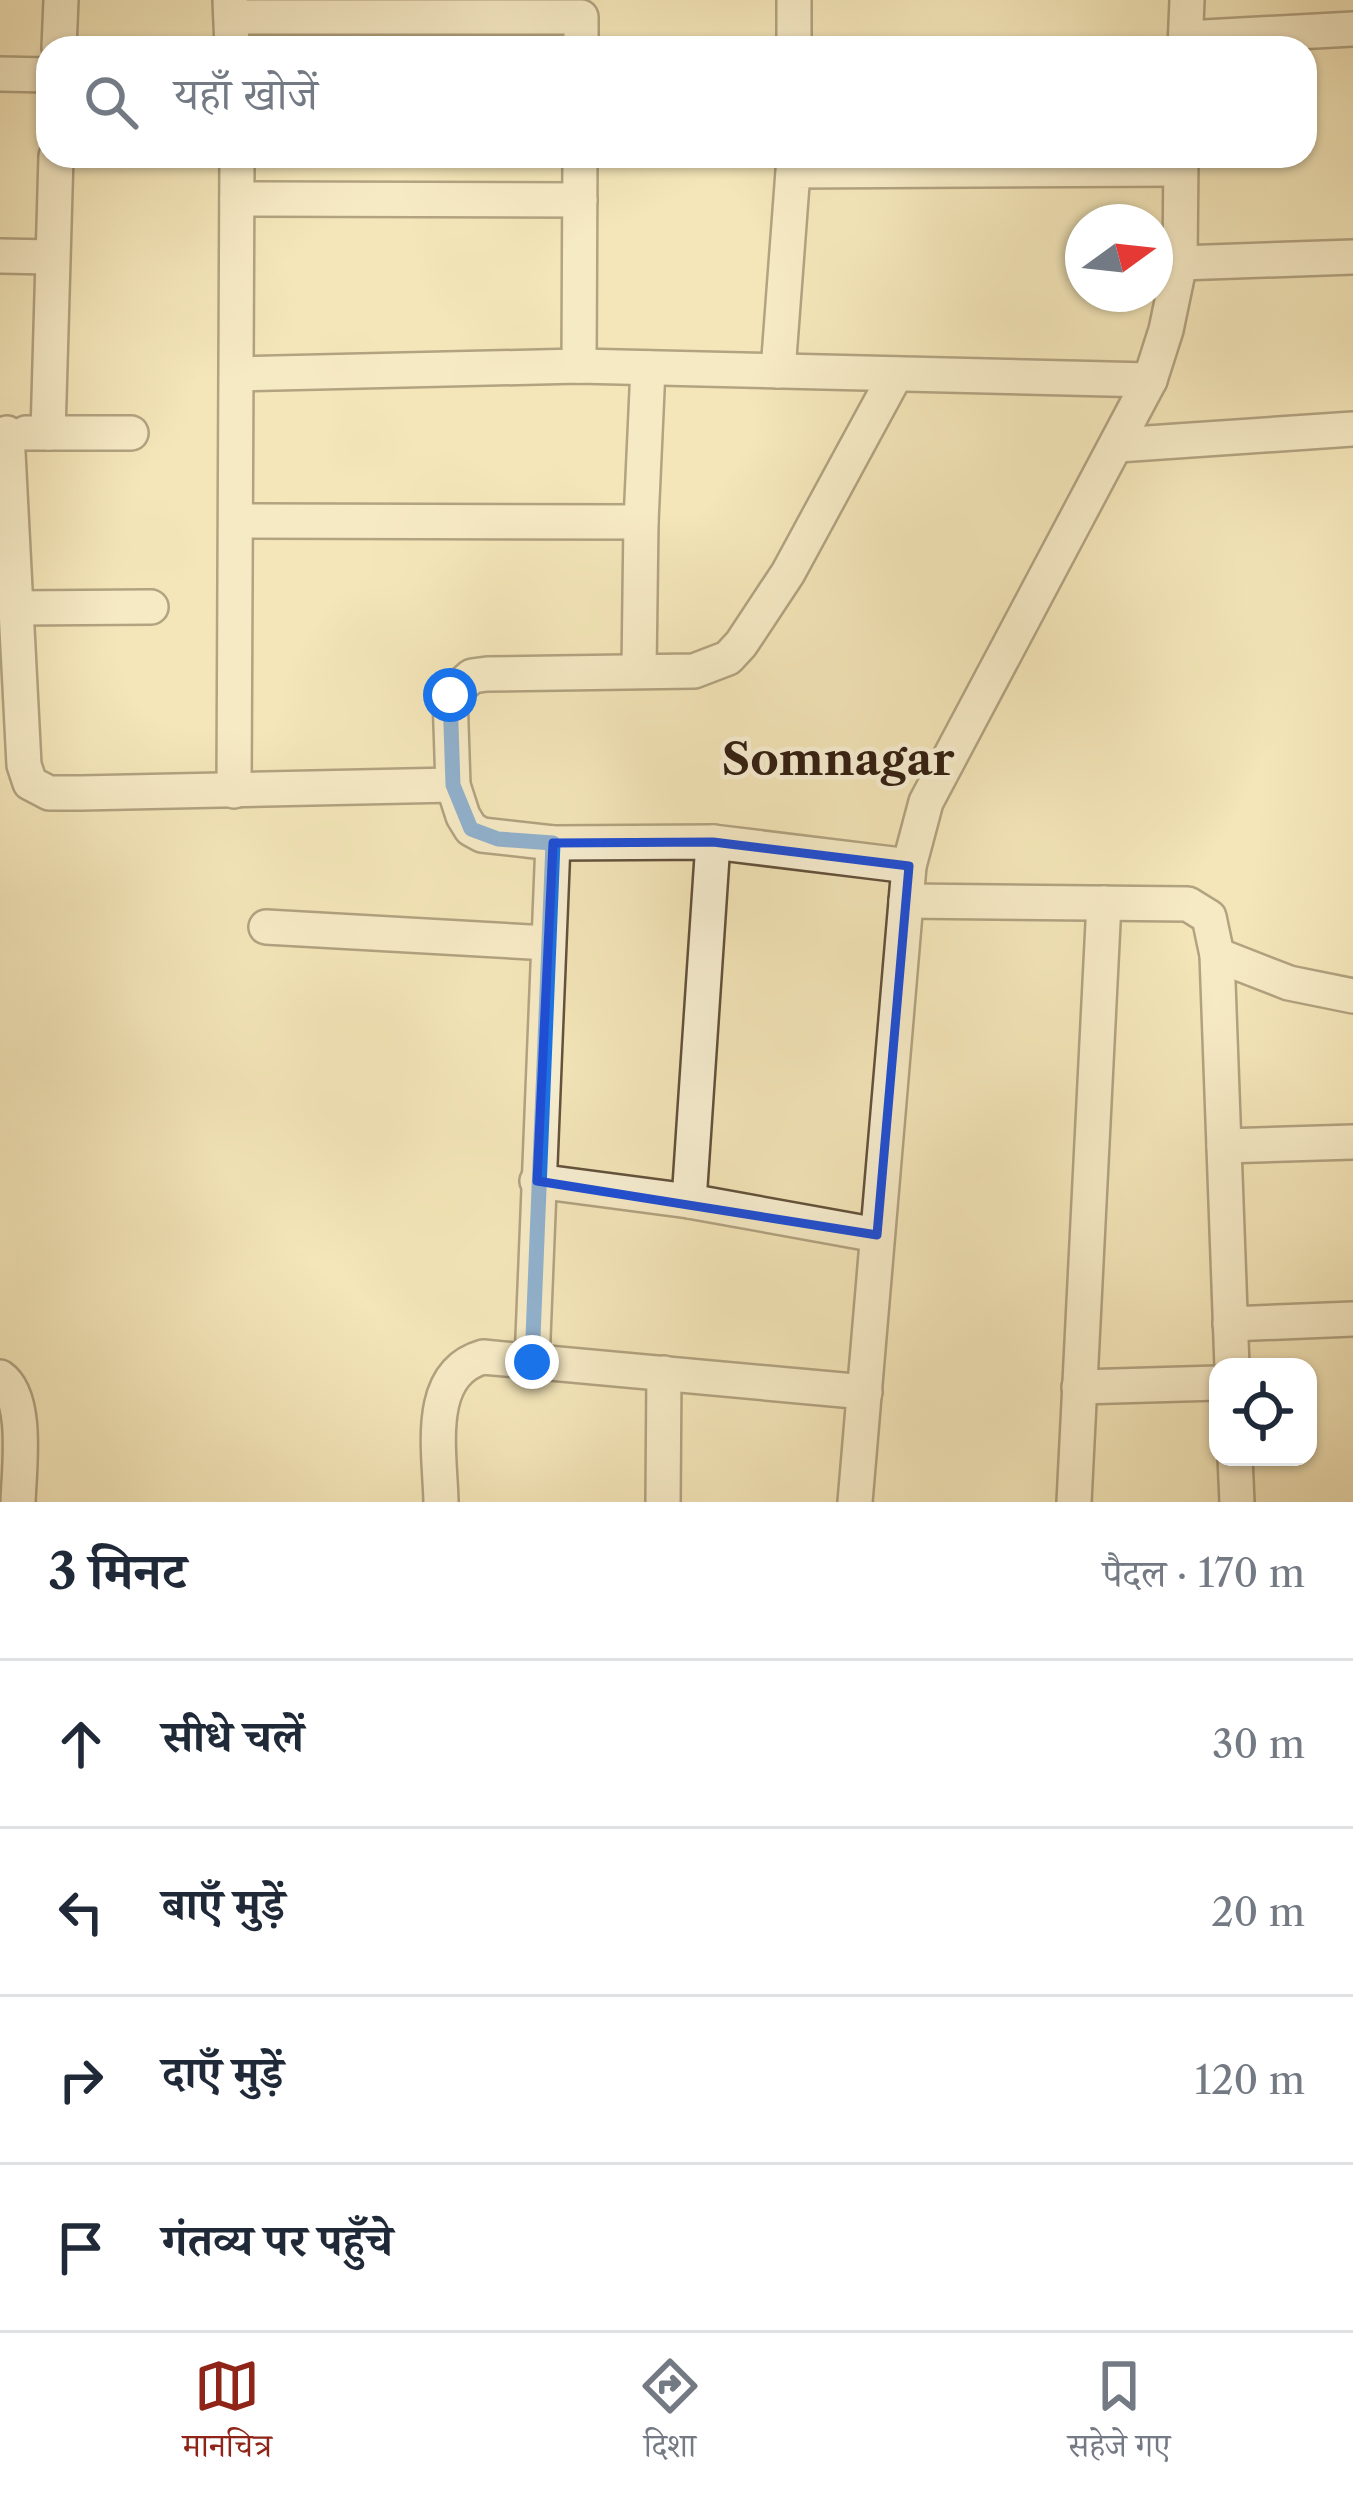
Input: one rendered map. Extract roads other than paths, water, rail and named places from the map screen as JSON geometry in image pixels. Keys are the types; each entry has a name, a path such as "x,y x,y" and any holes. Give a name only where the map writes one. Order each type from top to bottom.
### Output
{"street":[{"path":"60,36 61,0"},
{"path":"794,0 794,36"},
{"path":"1185,36 1187,0"},
{"path":"231,22 582,22"},
{"path":"1263,36 1353,28"},
{"path":"0,74 36,75"},
{"path":"48,433 56,168"},
{"path":"234,790 237,168"},
{"path":"579,366 580,168"},
{"path":"778,371 793,168"},
{"path":"855,1502 909,866 926,802 1150,380 1180,262 1180,168"},
{"path":"237,199 580,200"},
{"path":"0,256 52,257"},
{"path":"1180,262 1353,257"},
{"path":"237,374 579,366 1150,380"},
{"path":"639,670 648,368"},
{"path":"896,374 788,573 728,658 694,671 472,676 450,695 453,785 471,829 498,839 712,842 909,866"},
{"path":"1118,445 1353,429"},
{"path":"131,433 3,433 24,765 30,783 49,793 453,785"},
{"path":"236,520 641,522"},
{"path":"16,608 151,607"},
{"path":"689,1202 712,842"},
{"path":"532,1362 553,843"},
{"path":"906,902 1198,907 1209,917 1217,955 1232,1358"},
{"path":"1074,1502 1104,903"},
{"path":"266,927 548,943"},
{"path":"1217,955 1288,983 1353,996"},
{"path":"1224,1146 1353,1142"},
{"path":"537,1181 878,1235"},
{"path":"1230,1324 1353,1319"},
{"path":"441,1502 440,1407 449,1379 461,1364 483,1357 865,1392"},
{"path":"663,1502 664,1373"},
{"path":"0,1377 8,1382 16,1400 19,1502"},
{"path":"1079,1388 1209,1383"},
{"path":"1235,1466 1237,1502"}],"district":[{"name":"Somnagar","path":"838,759"}]}
